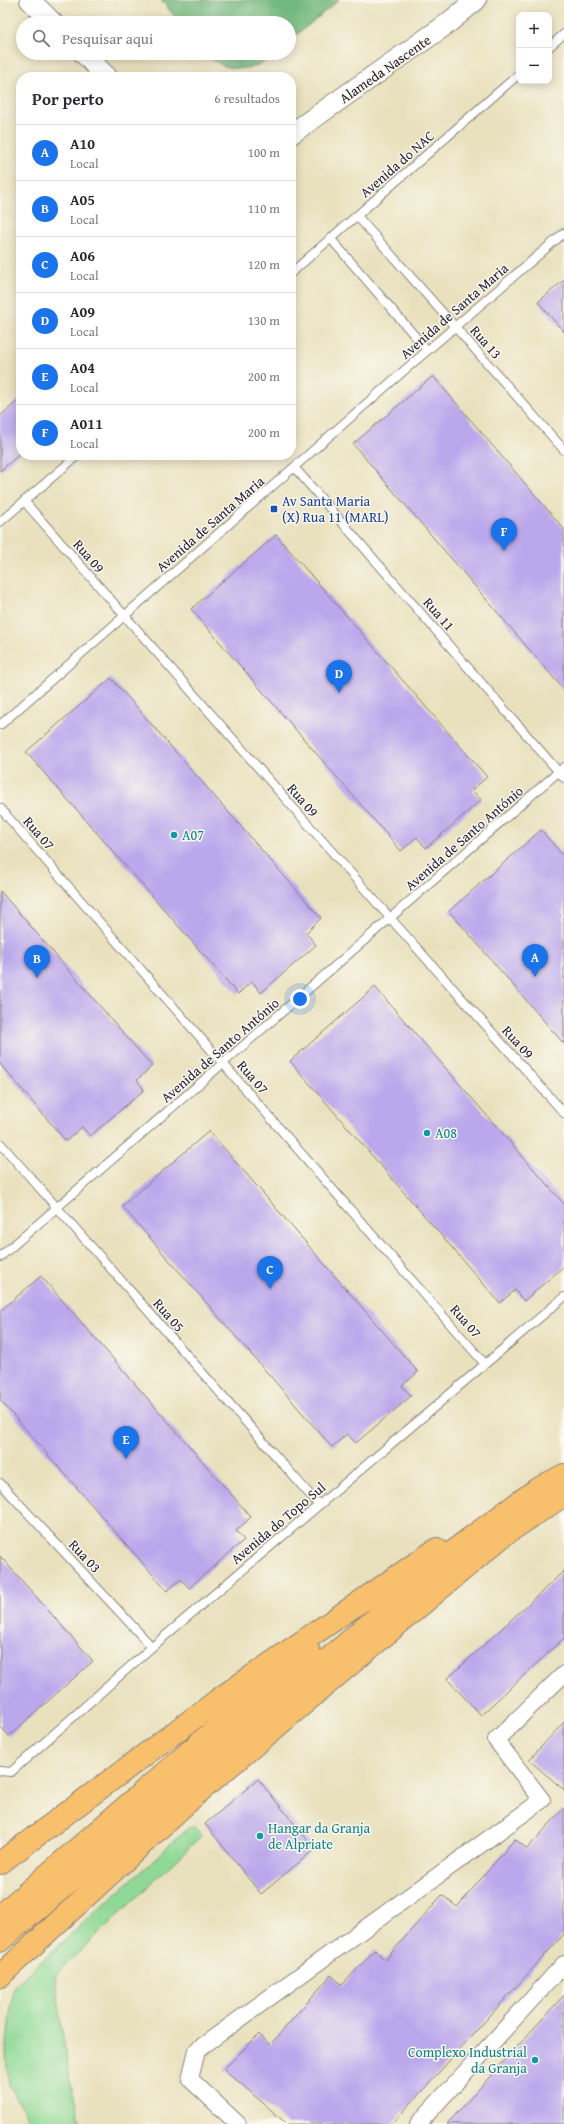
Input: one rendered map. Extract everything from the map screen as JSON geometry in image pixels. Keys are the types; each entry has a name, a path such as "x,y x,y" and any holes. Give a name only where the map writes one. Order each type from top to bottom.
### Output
{"highway":[{"path":"0,1863 222,1697 536,1479 564,1464"},
{"path":"0,1941 460,1545 536,1490 564,1475"},
{"path":"0,1976 194,1796 505,1534 564,1495"},
{"path":"0,1916 198,1744 427,1556"}],"street":[{"path":"30,0 46,16"},
{"name":"Alameda Nascente","path":"296,130 447,24 476,0"},
{"path":"90,60 102,72"},
{"path":"238,2124 190,2079 197,2050 542,1800 496,1740 564,1674"},
{"path":"418,2124 564,1964"}],"lane":[{"path":"552,44 564,34"},
{"name":"Avenida do NAC","path":"296,269 516,77"},
{"name":"Rua 13","path":"357,216 564,450"},
{"name":"Avenida de Santa Maria","path":"0,725 427,350 564,233"},
{"path":"331,239 427,350"},
{"path":"0,522 72,460"},
{"name":"Rua 11","path":"294,467 562,772"},
{"name":"Rua 09","path":"24,501 123,616 564,1113"},
{"name":"Avenida de Santo António","path":"0,1258 562,772"},
{"name":"Rua 07","path":"0,808 485,1364"},
{"name":"Rua 05","path":"0,1142 318,1506"},
{"name":"Avenida do Topo Sul","path":"0,1771 11,1772 39,1749 152,1647 564,1297"},
{"name":"Rua 03","path":"0,1483 152,1647"}],"green space":[{"path":"161,0 339,0 296,35 296,16 174,16"},
{"path":"214,60 265,60 258,65 244,68 230,67"},
{"path":"192,1825 202,1835 55,1975 67,2068 81,2124 32,2124 9,2086 6,2053 13,1987"}],"building":[{"path":"564,280 564,332 538,302"},
{"path":"433,376 564,529 564,690 353,444"},
{"path":"16,402 16,457 0,471 0,416"},
{"path":"276,535 487,777 472,790 481,800 426,848 417,837 401,851 191,609"},
{"name":"A07","path":"111,678 321,918 306,933 316,945 261,993 252,981 238,994 26,752"},
{"path":"541,830 564,857 564,1044 449,911"},
{"path":"0,891 152,1066 137,1080 144,1090 90,1136 82,1127 66,1141 0,1064"},
{"name":"A08","path":"375,987 564,1204 564,1266 524,1301 515,1290 500,1303 290,1061"},
{"path":"209,1131 418,1372 402,1386 411,1396 356,1443 347,1434 332,1447 122,1206"},
{"path":"41,1276 251,1517 236,1531 244,1540 189,1588 181,1579 167,1591 0,1400 0,1311"},
{"path":"0,1556 93,1661 9,1736 0,1726"},
{"path":"564,1571 564,1638 481,1715 447,1679"},
{"path":"564,1722 564,1790 529,1760"},
{"name":"Hangar da Granja de Alpriate","path":"258,1779 315,1849 261,1894 205,1824"},
{"path":"564,1808 564,1934 392,2124 287,2124 224,2069 259,2034 270,2045 331,1975 342,1985 375,1950 385,1960 442,1895 457,1907 515,1839 527,1849"},
{"name":"Complexo Industrial da Granja","path":"564,1995 564,2124 447,2124"}],"place":[{"name":"Av Santa Maria (X) Rua 11 (MARL)","path":"274,509"},
{"name":"A011","path":"504,551"},
{"name":"A09","path":"339,693"},
{"name":"A07","path":"174,835"},
{"name":"A10","path":"535,977"},
{"name":"A05","path":"37,978"},
{"name":"A08","path":"427,1133"},
{"name":"A06","path":"270,1289"},
{"name":"A04","path":"126,1459"},
{"name":"Hangar da Granja de Alpriate","path":"260,1836"},
{"name":"Complexo Industrial da Granja","path":"535,2060"}]}
